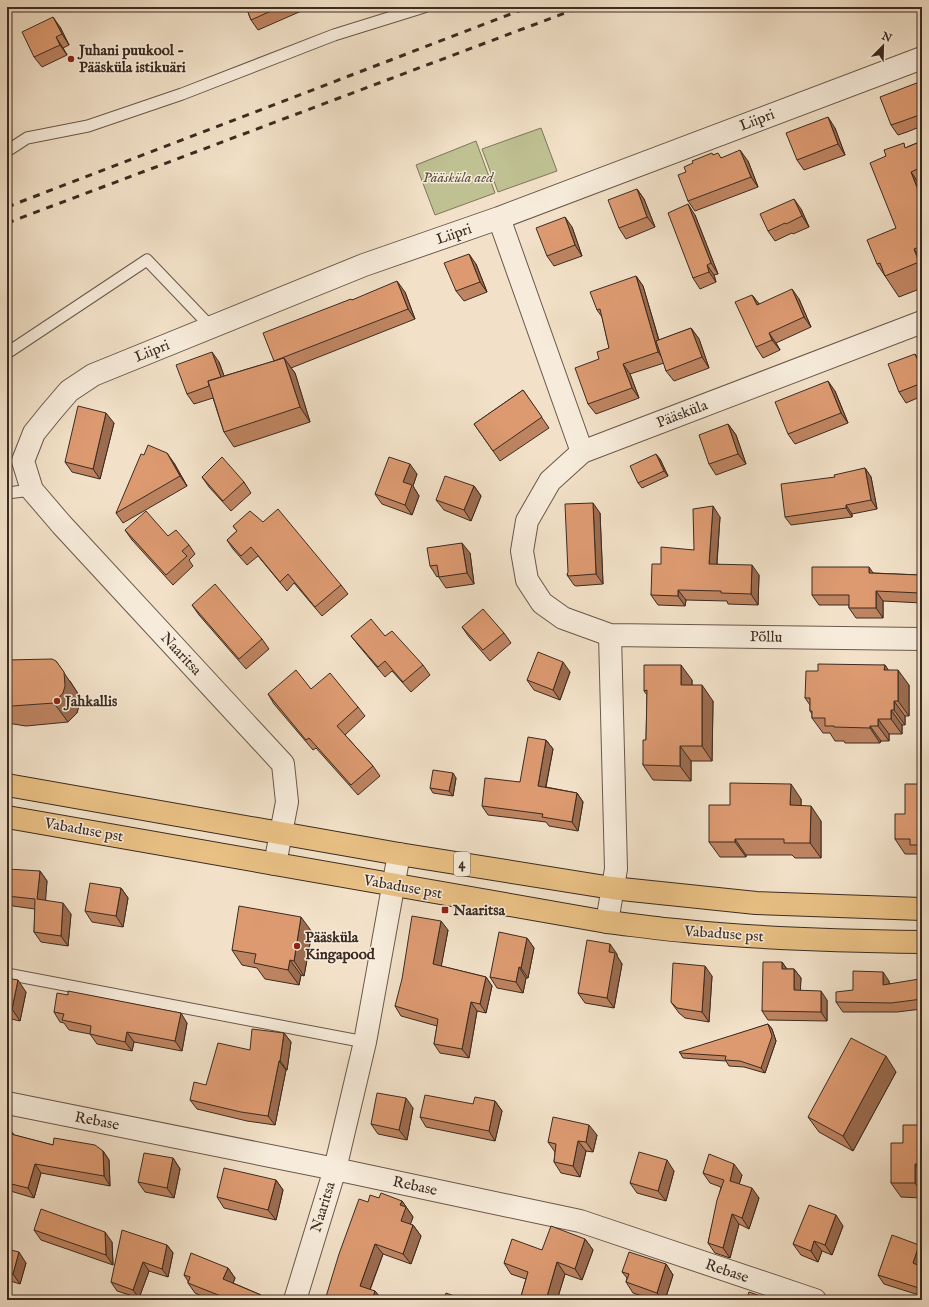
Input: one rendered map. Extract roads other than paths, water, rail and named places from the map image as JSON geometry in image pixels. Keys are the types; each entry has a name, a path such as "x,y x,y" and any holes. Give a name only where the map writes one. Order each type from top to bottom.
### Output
{"highway":[{"name":"4","path":"7,784 399,854 612,888 756,903 922,909"},
{"name":"Vabaduse pst","path":"7,817 607,922 686,931 758,936 922,942"}],"street":[{"name":"Liipri","path":"23,461 34,433 69,391 93,375 364,265 499,218 922,58"},
{"path":"499,218 582,452"},
{"name":"Pääsküla","path":"527,580 522,551 527,521 550,481 582,452 922,322"},
{"name":"Naaritsa","path":"23,461 32,490 67,530 283,764 287,802 275,864"},
{"name":"Põllu","path":"527,580 542,603 563,618 610,635 922,639"},
{"path":"607,922 616,869 610,635"},
{"name":"Naaritsa","path":"295,1300 335,1169 365,1042 399,854"},
{"name":"Rebase","path":"7,1103 335,1169 580,1221 815,1300"}],"lane":[{"path":"7,151 27,138 88,126 182,94 334,35 424,7"},
{"path":"7,353 147,260 211,327"},
{"path":"7,493 32,490"},
{"path":"7,974 365,1042"}],"railway":[{"path":"7,207 529,7"},
{"path":"7,223 581,7"}],"place":[{"name":"Juhani puukool - Pääsküla istikuäri","path":"71,59"},
{"name":"Jahkallis","path":"57,701"},
{"name":"Naaritsa","path":"445,910"},
{"name":"Pääsküla Kingapood","path":"297,946"}],"park label":[{"name":"Pääsküla aed","path":"458,177"}]}
